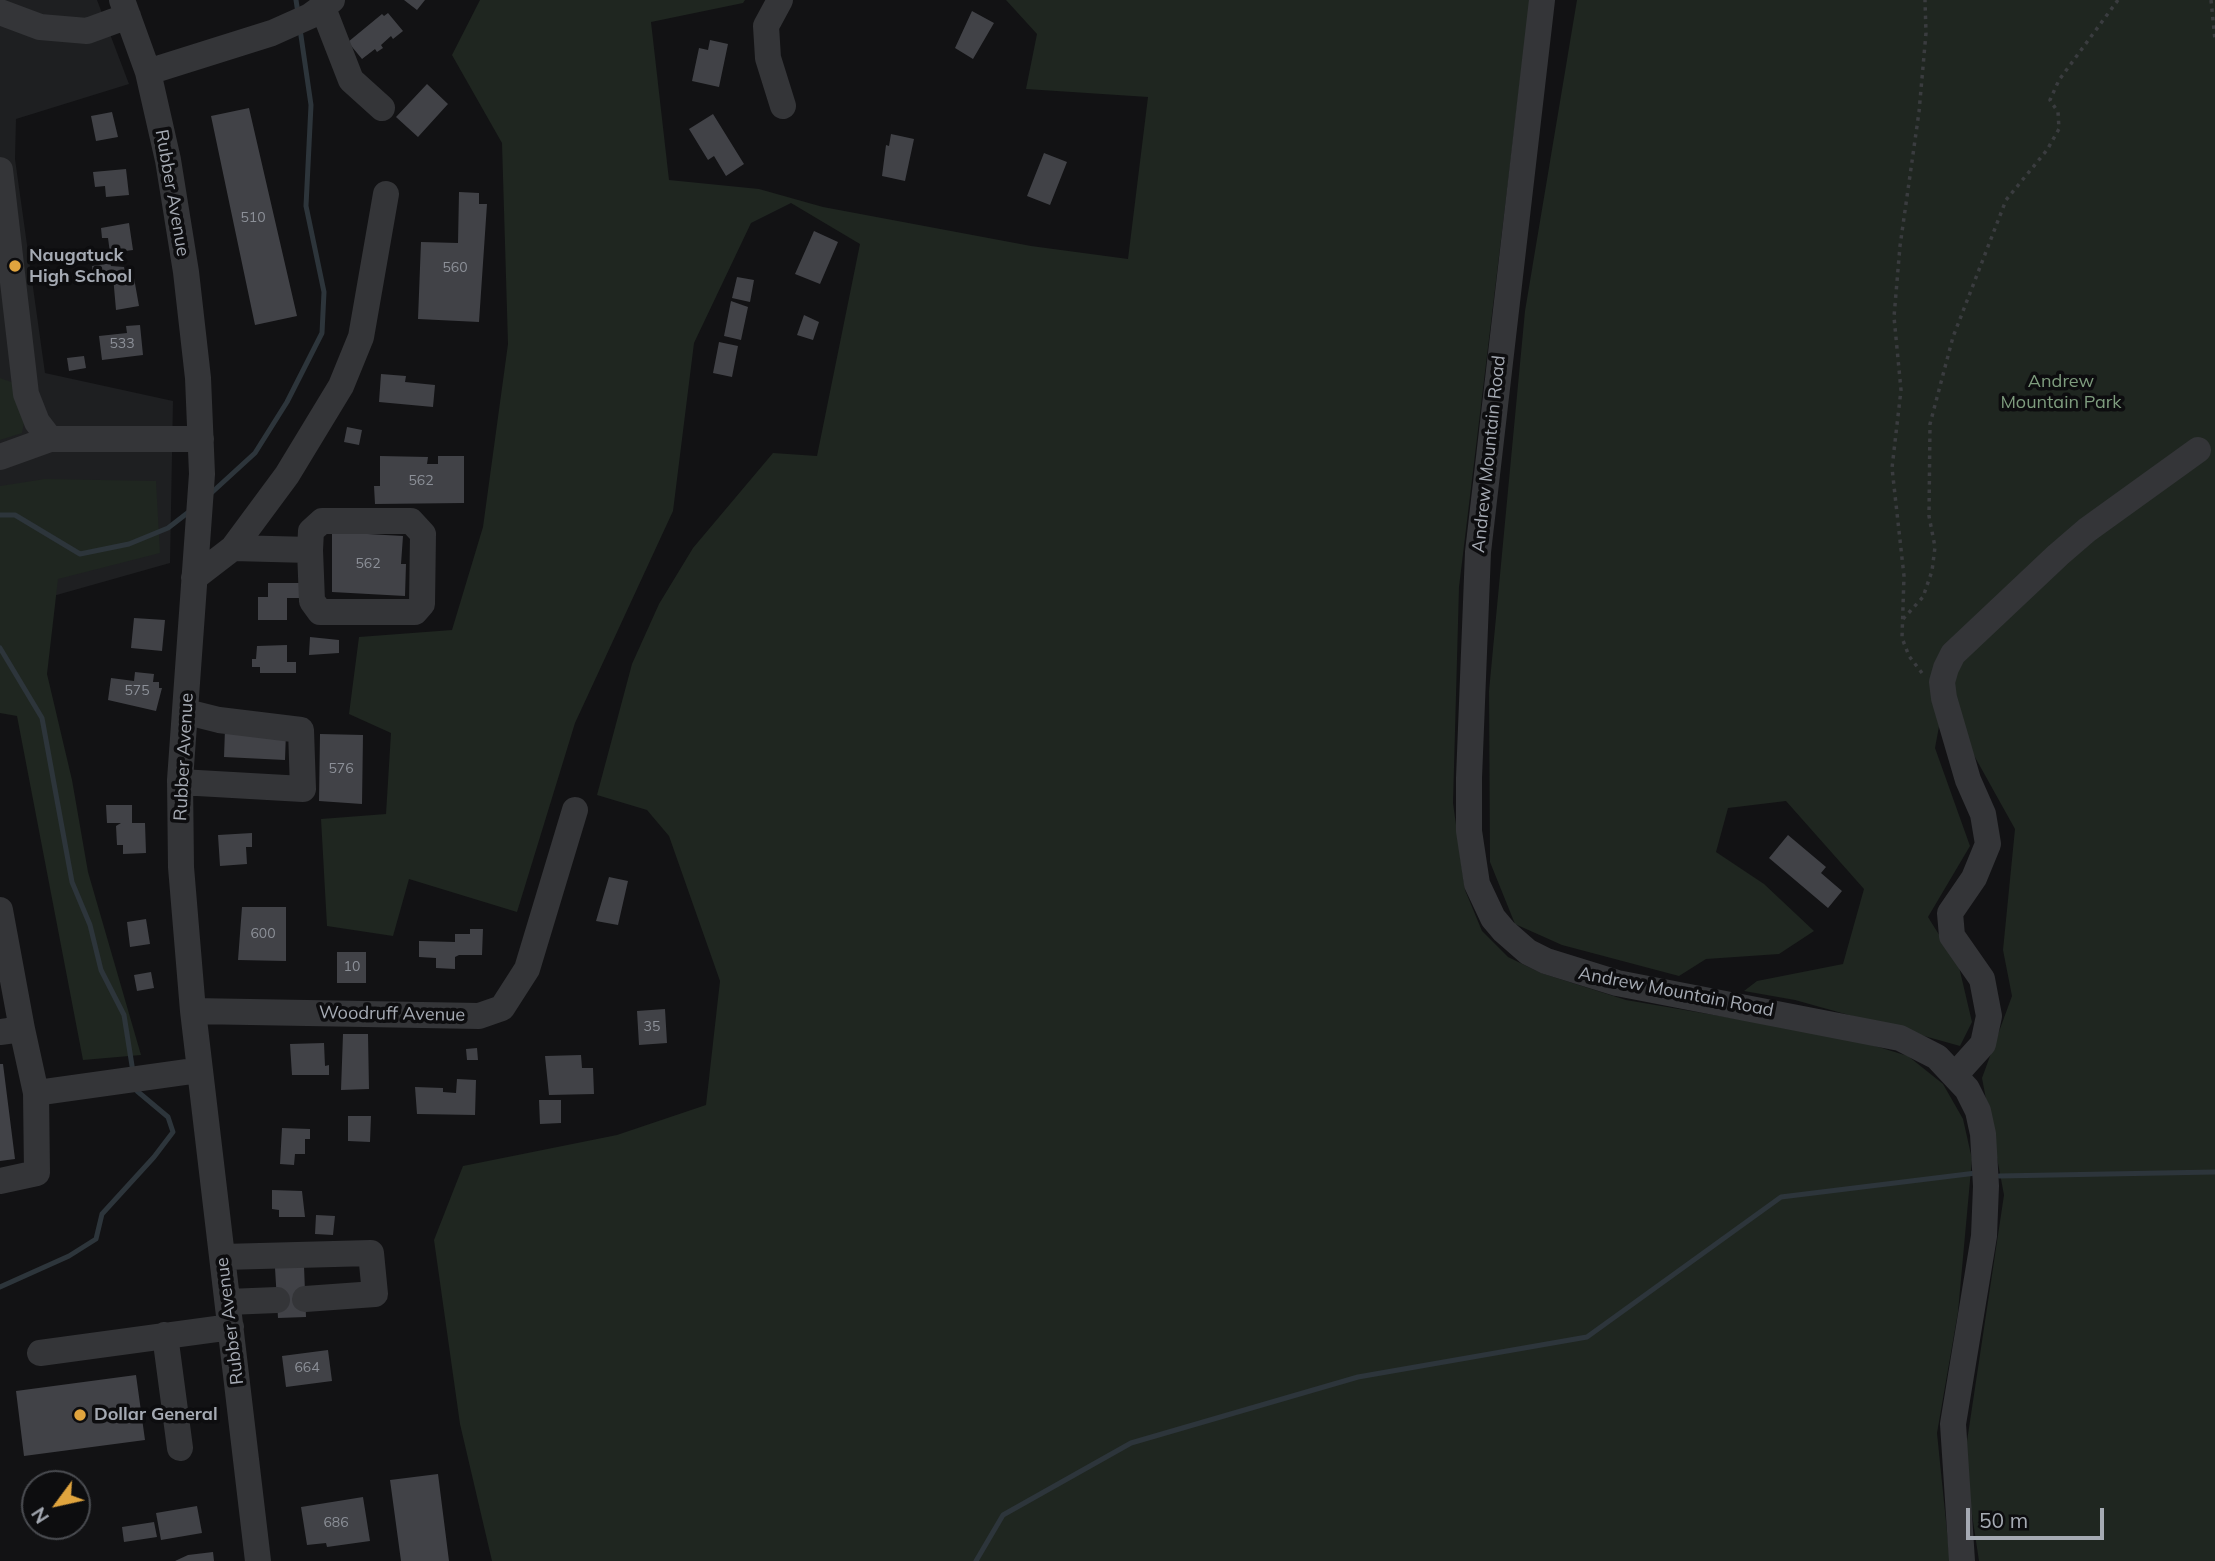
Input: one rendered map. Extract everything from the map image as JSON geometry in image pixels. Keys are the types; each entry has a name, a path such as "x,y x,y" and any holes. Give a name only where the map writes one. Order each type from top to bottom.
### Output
{"street":[{"path":"780,0 766,26 768,58 783,106"},
{"name":"Andrew Mountain Road","path":"1542,0 1478,552 1469,778 1469,831 1477,884 1493,918 1504,931 1528,952 1554,965 1617,983 1900,1038 1926,1050 1956,1074 1978,1111 1986,1186 1984,1236 1952,1424 1962,1561"},
{"path":"0,12 40,27 88,31 125,8"},
{"name":"Rubber Avenue","path":"125,8 148,72 168,160 186,272 201,439 202,474 180,782 181,867 193,1011 258,1561"},
{"path":"148,72 272,33 322,8 351,80 382,108"},
{"path":"0,170 26,394 37,422 50,439"},
{"path":"194,578 233,548 287,475 341,386 362,337 386,194"},
{"path":"0,457 50,439 201,439"},
{"path":"1956,1074 1983,1044 1989,1016 1982,979 1952,936 1950,913 1973,878 1988,844 1983,814 1960,756 1942,682 1953,654 2058,555 2087,530 2198,450"},
{"path":"322,520 411,521 422,534 422,604 415,612 320,612 312,601 310,550 311,531 322,520"},
{"path":"233,548 310,550"},
{"path":"180,782 303,789 302,730 219,720 187,712"},
{"name":"Woodruff Avenue","path":"193,1011 480,1016 502,1008 527,969 575,810"},
{"path":"0,910 11,1031 36,1093 37,1173 0,1181"},
{"path":"36,1093 200,1070"},
{"path":"223,1257 371,1253 375,1294 314,1299"},
{"path":"40,1353 165,1335 277,1300"},
{"path":"165,1335 180,1448"}],"path":[{"path":"1925,0 1926,33 1919,112 1900,246 1894,317 1901,390 1892,468 1904,576 1902,638 1909,656 1926,677 1942,682"},
{"path":"1902,620 1923,597 1932,571 1935,547 1929,516 1930,424 1970,290 2006,200 2048,150 2059,129 2058,113 2050,100 2059,80 2118,0"},
{"path":"2211,0 2215,40"}],"shaded area":[{"name":"Naugatuck High School","path":"0,0 97,0 129,84 16,119 15,159 45,373 173,401 170,563 0,611"}],"green space":[{"path":"480,0 745,0 743,3 651,22 669,180 759,189 823,207 1031,246 1128,259 1148,97 1026,89 1037,34 1006,0 1530,0 1459,587 1453,803 1465,890 1482,931 1508,957 1541,973 1626,1000 1849,1038 1908,1056 1943,1084 1963,1119 1972,1159 1958,1312 1937,1433 1950,1561 492,1561 460,1424 434,1240 463,1166 617,1135 706,1105 720,981 669,836 647,810 597,795 632,664 659,604 693,548 773,453 817,456 860,244 791,203 751,223 694,343 673,511 575,723 517,912 409,879 393,936 327,926 321,819 386,814 391,733 349,714 359,637 452,630 483,527 508,344 502,143 452,55"},
{"name":"Andrew Mountain Park","path":"1577,0 2215,0 2215,1561 1979,1561 1964,1461 2004,1195 1982,1078 2012,996 2003,950 2015,829 1971,750 1948,678 1935,748 1970,846 1928,917 1959,967 1972,1022 1960,1046 1795,1000 1744,991 1757,981 1843,964 1864,889 1786,801 1728,808 1716,852 1764,884 1814,931 1779,954 1706,959 1679,976 1562,945 1515,924 1490,862 1489,691 1525,311"},
{"path":"0,378 14,383 24,423 22,433 0,440"},
{"path":"45,479 156,481 160,553 58,579 47,674 72,780 88,872 141,1055 83,1060 17,716 0,713 0,486"}],"building":[{"path":"404,0 425,0 417,10"},
{"path":"972,11 994,23 973,59 955,48"},
{"path":"388,13 403,31 393,39 391,36 381,45 383,48 377,52 375,49 362,59 348,42 382,14 384,16"},
{"path":"710,40 728,44 719,87 692,81 699,48 708,50"},
{"path":"427,84 448,104 418,137 396,117"},
{"path":"249,108 297,316 255,325 211,116"},
{"path":"112,112 118,137 96,141 91,116"},
{"path":"713,114 744,164 726,176 714,156 708,160 689,129"},
{"path":"891,134 914,139 905,181 882,176 886,145 889,146"},
{"path":"1044,153 1067,162 1050,205 1027,196"},
{"path":"126,169 129,195 106,197 105,186 95,187 93,172"},
{"path":"459,192 479,193 479,204 487,204 479,322 418,319 421,242 458,243"},
{"path":"129,223 133,250 110,253 108,238 102,238 101,228"},
{"path":"814,231 838,242 820,284 795,274"},
{"path":"110,263 111,266 124,267 126,279 134,278 139,306 116,310 113,276 94,279 92,266"},
{"path":"737,277 754,280 750,302 732,298"},
{"path":"731,301 748,307 741,340 724,336"},
{"path":"804,315 819,322 813,340 797,335"},
{"path":"140,325 143,355 102,360 99,336 127,333 126,326"},
{"path":"719,342 738,346 732,377 713,373"},
{"path":"84,356 86,368 69,371 67,358"},
{"path":"381,374 406,376 405,382 435,385 433,407 379,402"},
{"path":"347,427 362,430 359,445 344,442"},
{"path":"380,456 428,457 427,464 438,464 438,456 464,456 464,503 375,504 374,486 380,486"},
{"path":"332,532 403,536 401,564 406,564 405,596 332,592"},
{"path":"268,583 302,583 302,598 287,598 287,620 258,620 258,597 268,597"},
{"path":"134,618 165,620 162,651 131,648"},
{"path":"310,637 339,640 339,653 309,655"},
{"path":"287,645 287,662 296,662 296,673 260,673 260,667 252,667 257,646"},
{"path":"135,672 154,674 153,682 159,682 159,688 162,688 156,711 108,700 111,678 134,681"},
{"path":"225,729 286,732 285,760 224,757"},
{"path":"320,734 363,735 362,804 319,801"},
{"path":"106,805 132,805 132,823 145,823 146,853 123,854 123,845 117,845 116,826 121,823 107,823"},
{"path":"252,833 252,847 246,847 247,864 220,866 218,835"},
{"path":"1788,835 1826,867 1821,873 1842,891 1828,908 1769,858"},
{"path":"609,877 628,881 618,925 596,921"},
{"path":"242,907 286,907 286,961 238,960"},
{"path":"146,919 150,944 130,947 127,922"},
{"path":"470,929 483,929 482,955 455,957 455,969 436,968 436,958 419,957 419,941 455,942 455,934 470,934"},
{"path":"337,952 366,952 366,983 337,983"},
{"path":"151,972 154,988 137,991 134,975"},
{"path":"665,1009 667,1043 639,1045 637,1011"},
{"path":"343,1034 368,1034 369,1089 341,1090"},
{"path":"324,1043 325,1066 329,1065 329,1075 292,1075 290,1044"},
{"path":"477,1048 478,1060 467,1060 466,1049"},
{"path":"581,1055 582,1068 593,1068 594,1094 549,1095 545,1056"},
{"path":"0,1064 3,1064 15,1159 0,1161"},
{"path":"457,1079 476,1080 475,1115 417,1114 415,1087 443,1088 443,1092 456,1093"},
{"path":"539,1100 561,1100 561,1123 540,1124"},
{"path":"348,1116 371,1116 370,1142 348,1141"},
{"path":"282,1128 310,1129 310,1139 305,1139 305,1154 295,1154 294,1165 280,1164"},
{"path":"272,1190 302,1191 305,1217 279,1217 279,1210 272,1209"},
{"path":"316,1215 335,1216 333,1235 315,1234"},
{"path":"304,1266 306,1317 278,1318 275,1268"},
{"path":"328,1350 332,1381 286,1387 282,1356"},
{"name":"Dollar General","path":"136,1375 145,1440 24,1456 16,1391"},
{"path":"438,1474 449,1561 401,1561 390,1480"},
{"path":"363,1497 370,1541 327,1547 326,1543 307,1545 301,1507"},
{"path":"197,1506 202,1533 161,1540 156,1513"},
{"path":"154,1522 157,1537 124,1542 122,1527"},
{"path":"213,1552 214,1561 175,1561 188,1555"}],"waterway":[{"path":"296,0 298,13"},
{"path":"208,496 255,453 287,402 322,333 324,292 306,206 311,105 300,29"},
{"path":"0,515 15,515 80,554 129,544 168,528 190,511"},
{"path":"0,648 42,718 72,882 90,925 101,970 124,1015 133,1072"},
{"path":"0,1287 69,1256 96,1239 102,1214 173,1132 168,1117 137,1091 136,1085"},
{"path":"1999,1176 2215,1172"},
{"path":"976,1561 1003,1515 1131,1443 1358,1377 1587,1337 1781,1197 1976,1173"}],"place":[{"name":"Naugatuck High School","path":"15,266"},
{"name":"Dollar General","path":"80,1415"}]}
